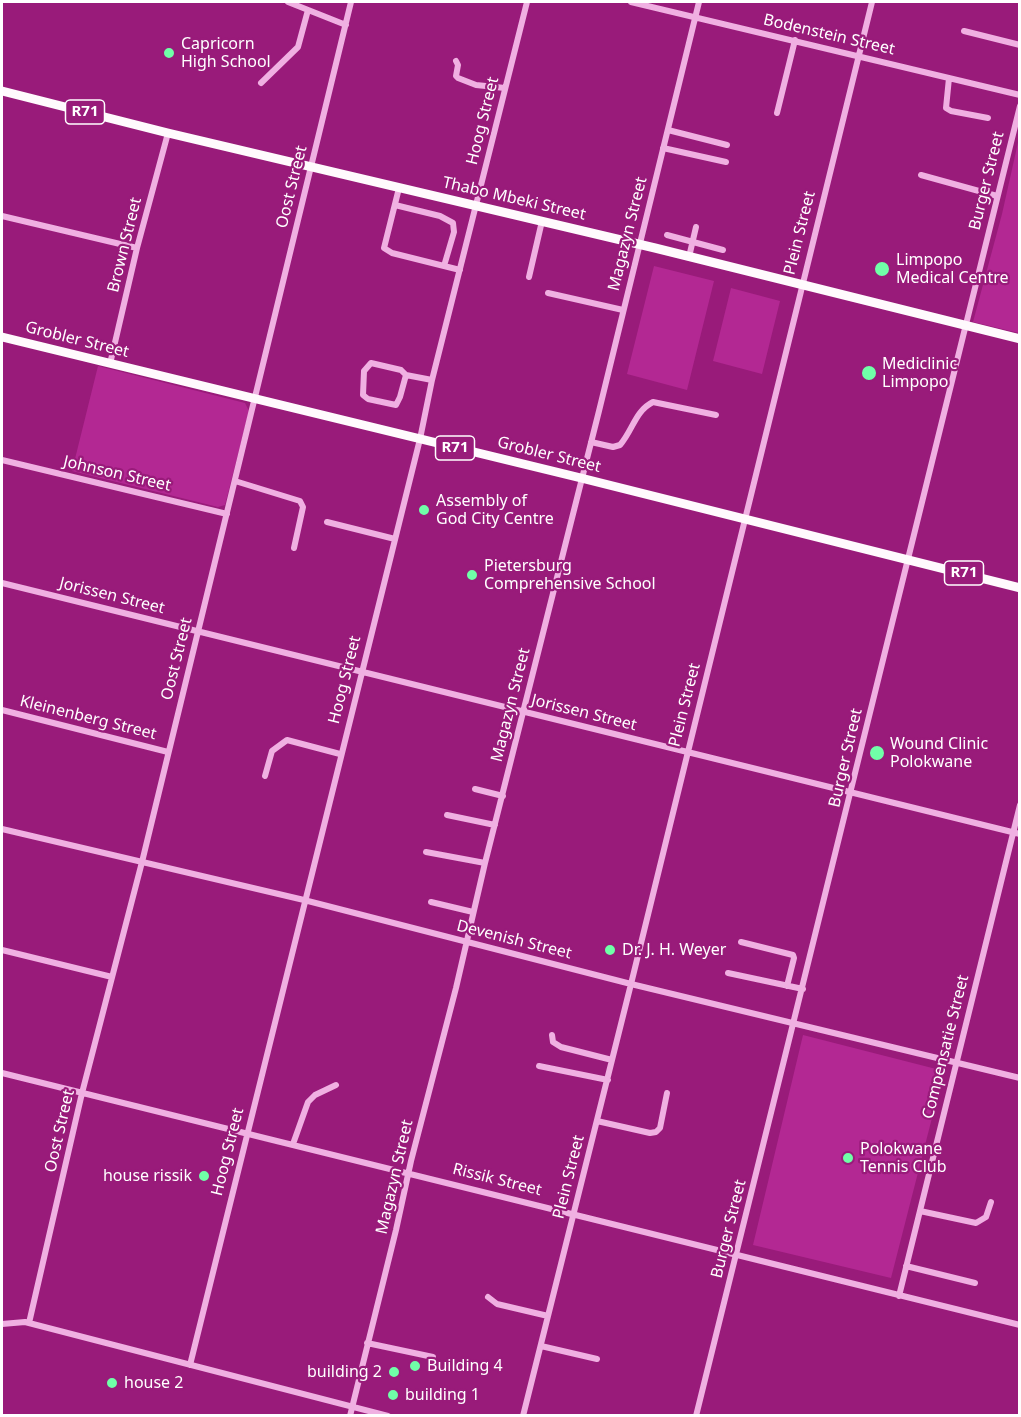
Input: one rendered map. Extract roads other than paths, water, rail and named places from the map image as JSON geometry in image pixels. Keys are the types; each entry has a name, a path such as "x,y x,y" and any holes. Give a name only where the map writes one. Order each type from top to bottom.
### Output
{"main road":[{"name":"Thabo Mbeki Street","path":"2,91 168,133 639,244 1020,339"},
{"name":"Grobler Street","path":"2,338 581,478 1020,588"}],"street":[{"path":"288,2 346,25"},
{"name":"Oost Street","path":"30,1323 82,1094 142,862 351,2"},
{"name":"Hoog Street","path":"190,1365 527,2"},
{"name":"Bodenstein Street","path":"631,2 1020,95"},
{"name":"Magazyn Street","path":"350,1416 699,2"},
{"name":"Plein Street","path":"523,1416 632,984 872,2"},
{"path":"261,83 298,47 308,10"},
{"path":"963,31 1020,45"},
{"path":"777,113 795,40"},
{"path":"456,61 458,78 476,85 505,88"},
{"path":"949,78 946,108 988,118"},
{"name":"Burger Street","path":"696,1416 738,1254 964,326 1020,106"},
{"path":"668,130 727,145"},
{"name":"Brown Street","path":"110,364 137,248 168,133"},
{"path":"663,148 726,162"},
{"path":"921,175 997,196"},
{"path":"399,188 384,245 385,250 460,270"},
{"path":"395,205 440,216 453,223 454,232 444,266"},
{"path":"2,216 137,248"},
{"path":"529,277 542,221"},
{"path":"688,257 696,227"},
{"path":"667,235 723,250"},
{"path":"548,292 623,310"},
{"path":"406,375 396,405 368,399 363,395 363,376 369,364 401,370 406,375 432,380"},
{"path":"591,442 613,447 620,445 635,418 653,402 716,415"},
{"name":"Johnson Street","path":"2,460 227,513"},
{"path":"235,482 300,501 303,507 294,548"},
{"path":"327,522 394,539"},
{"name":"Jorissen Street","path":"2,583 1016,833"},
{"name":"Kleinenberg Street","path":"2,710 168,752"},
{"path":"265,776 272,751 287,740 340,754"},
{"path":"475,789 503,796"},
{"name":"Compensatie Street","path":"899,1296 936,1137 1016,833 1020,805"},
{"path":"447,815 495,825"},
{"name":"Devenish Street","path":"2,829 304,900 632,984 1020,1078"},
{"path":"426,852 485,863"},
{"path":"431,902 473,912"},
{"path":"741,942 793,955 788,986"},
{"path":"2,950 112,977"},
{"path":"728,973 803,989"},
{"path":"552,1035 553,1042 561,1047 612,1060"},
{"path":"539,1066 608,1080"},
{"name":"Rissik Street","path":"2,1073 1020,1325"},
{"path":"292,1144 308,1102 315,1095 336,1085"},
{"path":"597,1121 651,1133 656,1132 660,1128 667,1093"},
{"path":"920,1210 976,1223 986,1217 991,1202"},
{"path":"906,1266 975,1283"},
{"path":"488,1297 494,1303 503,1306 548,1316"},
{"path":"2,1324 30,1323 388,1416"},
{"path":"367,1343 433,1358"},
{"path":"541,1346 597,1359"}],"place":[{"name":"Capricorn High School","path":"169,53"},
{"name":"Limpopo Medical Centre","path":"882,269"},
{"name":"Mediclinic Limpopo","path":"869,373"},
{"name":"Assembly of God City Centre","path":"424,510"},
{"name":"Pietersburg Comprehensive School","path":"472,575"},
{"name":"Wound Clinic Polokwane","path":"877,753"},
{"name":"Dr. J. H. Weyer","path":"610,950"},
{"name":"Polokwane Tennis Club","path":"848,1158"},
{"name":"house rissik","path":"204,1176"},
{"name":"Building 4","path":"415,1366"},
{"name":"building 2","path":"394,1372"},
{"name":"house 2","path":"112,1383"},
{"name":"building 1","path":"393,1395"}]}
